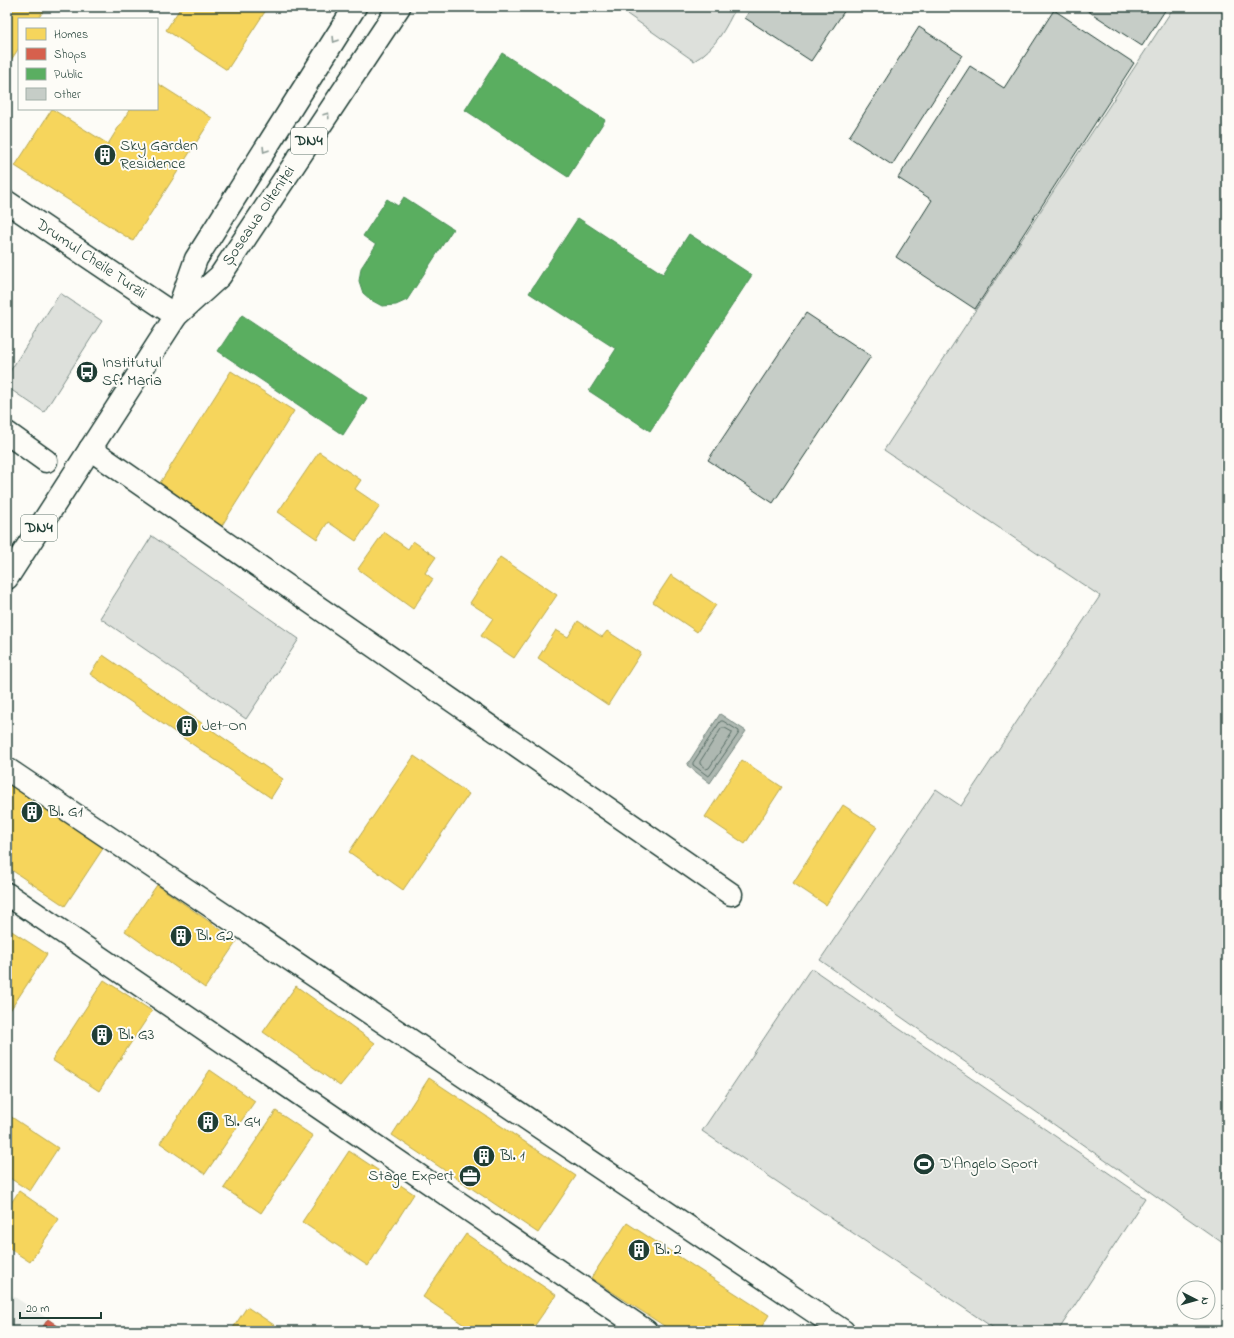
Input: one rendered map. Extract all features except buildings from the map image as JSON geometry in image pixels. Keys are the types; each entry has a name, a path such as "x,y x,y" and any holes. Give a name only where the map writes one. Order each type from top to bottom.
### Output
{"street":[{"name":"Șoseaua Olteniței","path":"7,578 176,316 196,259 356,7"},
{"name":"Șoseaua Olteniței","path":"176,316 220,276 399,7"},
{"name":"Drumul Cheile Turzii","path":"7,202 176,316"},
{"path":"7,433 46,461"},
{"path":"90,450 730,894"},
{"path":"7,768 843,1331"},
{"path":"7,894 646,1331"}],"shaded area":[{"path":"617,7 736,7 724,30 714,44 694,61"},
{"path":"1174,7 1227,7 1227,1246 820,960 936,789 961,806 1100,596 884,450"},
{"path":"60,293 102,321 44,412 7,387 7,376"},
{"path":"152,536 299,639 246,719 100,618"},
{"name":"D'Angelo Sport","path":"811,968 1145,1198 1058,1331 998,1331 702,1131"},
{"path":"7,1292 48,1319 65,1331 7,1331"}],"water":[{"path":"720,714 746,731 710,783 687,765"}],"place":[{"name":"Sky Garden Residence","path":"105,155"},
{"name":"Institutul Sf. Maria","path":"87,372"},
{"name":"Jet-On","path":"187,726"},
{"name":"Bl. G1","path":"32,812"},
{"name":"Bl. G2","path":"181,936"},
{"name":"Bl. G3","path":"102,1035"},
{"name":"Bl. G4","path":"208,1122"},
{"name":"Bl. 1","path":"484,1156"},
{"name":"D'Angelo Sport","path":"924,1164"},
{"name":"Stage Expert","path":"470,1176"},
{"name":"Bl. 2","path":"639,1250"}]}
